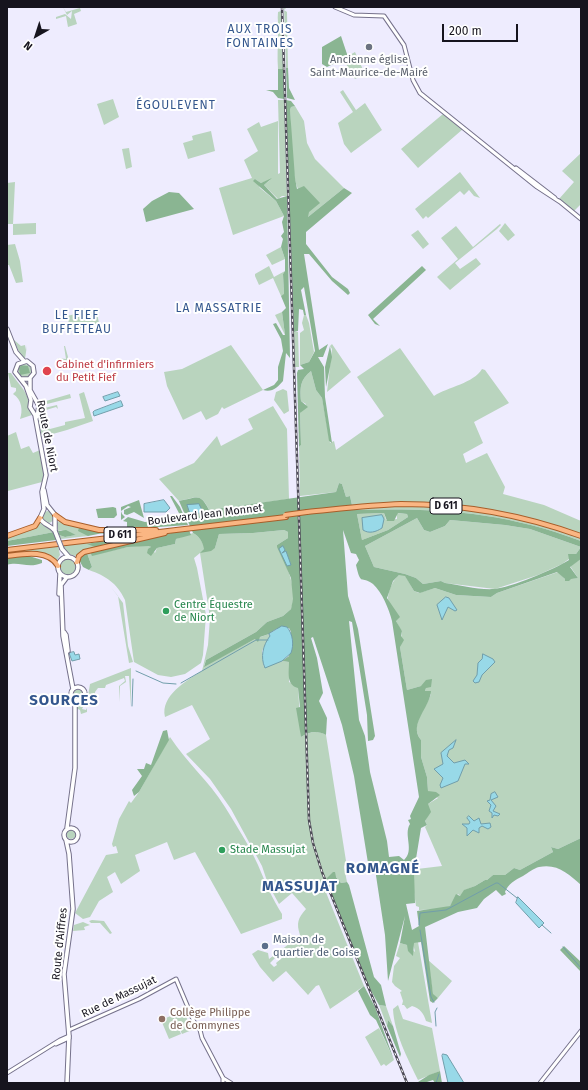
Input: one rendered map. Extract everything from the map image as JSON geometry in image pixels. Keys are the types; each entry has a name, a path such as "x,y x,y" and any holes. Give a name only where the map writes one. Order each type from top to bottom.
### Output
{"main road":[{"path":"7,329 16,352 18,364 15,372 21,379 30,378 33,374 34,368 30,363 24,361 16,352"},
{"path":"18,364 24,361"},
{"name":"Route de Niort","path":"30,378 30,390 39,406 37,419 48,476 44,488 44,498"},
{"name":"Route de Niort","path":"21,379 26,386 31,400 30,407 34,414 46,475 42,490 44,498"},
{"path":"44,498 50,510 65,522 99,530 156,530"},
{"path":"7,536 35,526 43,511 44,498"},
{"name":"D 611","path":"285,516 394,506 454,508 524,520 581,537"},
{"path":"43,511 50,510"},
{"path":"55,515 55,531 62,549 69,557 77,562"},
{"name":"Boulevard Jean Monnet","path":"56,542 285,516"},
{"name":"Boulevard Jean Monnet","path":"56,542 285,516"},
{"path":"40,518 43,523 55,531"},
{"path":"48,525 54,521"},
{"path":"60,574 67,577 74,576 77,572 77,562 79,556 84,552 184,528"},
{"name":"D 611","path":"7,549 56,542"},
{"path":"58,566 62,549"},
{"path":"7,556 29,553 39,555 53,561 58,566 60,574 58,590 62,609"},
{"path":"60,560 69,557"},
{"path":"67,577 61,585 67,656 75,684 83,689 85,693 83,698 78,700 75,705 75,768 70,819 64,834 66,840 73,841 77,839 78,834 70,819"},
{"path":"70,668 75,723"},
{"path":"73,689 78,687"},
{"path":"73,698 78,700"},
{"path":"67,828 74,828"},
{"name":"Route d'Aiffres","path":"66,840 69,854 73,909 64,974 69,1030 67,1083"},
{"name":"Route d'Aiffres","path":"69,854 73,841"}],"street":[{"path":"335,7 354,15 384,16 404,45 418,90 508,163 581,219"},
{"name":"Rue de Massujat","path":"69,1030 139,999 176,979 195,1024 200,1030 202,1038 224,1081"},
{"path":"540,1083 581,1031"},
{"path":"54,1045 69,1037"},
{"path":"7,1073 69,1037"},
{"path":"58,1043 66,1045 69,1051"},
{"path":"224,1081 231,1083"}],"green space":[{"path":"63,7 66,12 80,8 81,11 74,14 77,24 68,27 66,16 56,19 56,17 65,14 71,19 72,11 67,15"},
{"path":"284,10 287,12 288,68 286,68"},
{"path":"281,11 283,69 278,69 278,12"},
{"path":"341,36 348,57 327,67 322,64 322,47"},
{"path":"355,52 365,74 355,79 343,59"},
{"path":"286,68 288,68 289,88 295,100 287,98"},
{"path":"278,69 283,69 284,99 278,98 273,92 266,90 278,90"},
{"path":"343,90 356,110 365,103 382,130 351,153 344,144 338,123 353,112 340,92"},
{"path":"113,99 119,117 104,125 97,104"},
{"path":"278,100 284,100 287,196 282,196 278,199 264,185 270,180 261,183 255,179 260,188 276,201 284,216 233,235 219,188 252,178 244,160 258,151 247,129 259,122 261,127 278,121 278,174 280,173"},
{"path":"286,100 291,101 295,106 291,107 290,110 297,189 304,186 320,203 309,212 308,217 344,188 352,193 306,232 306,244 332,277 348,289 350,293 348,295 332,281 309,254 304,254 319,350 328,344 323,357 318,357 324,367 325,397 332,443 329,441 322,398 316,390 311,371 303,381 301,388 301,401 308,407 300,413 301,445 299,447 297,373 298,370 304,369 300,365 309,362 315,351 304,287 301,290 306,315 304,315 303,310 299,309 298,331 294,332"},
{"path":"295,106 304,121 307,143 315,159 344,188 308,217 307,208 296,184 291,145 290,110 291,107"},
{"path":"443,114 463,129 418,168 401,149"},
{"path":"211,131 215,151 188,159 183,143 193,140 192,136"},
{"path":"129,148 132,167 126,169 122,149"},
{"path":"581,153 581,204 574,211 559,199 574,182 562,171"},
{"path":"460,172 480,198 474,196 469,190 464,195 460,191 428,218 426,216 423,219 415,209"},
{"path":"272,178 264,185 277,199 287,196 290,358 286,353 283,381 274,389 266,391 263,390 274,385 278,380 278,367 283,351 281,339 273,324 276,323 283,335 285,335 282,312 286,308 281,296 284,294 283,274 285,271 285,259 281,247 283,239 281,236 284,232 282,222 284,216 276,201 253,181 255,179 261,183"},
{"path":"15,182 13,224 7,224 7,183"},
{"path":"169,192 179,193 194,209 146,222 143,209 152,201"},
{"path":"36,223 36,234 13,235 13,224"},
{"path":"505,223 515,235 508,241 499,231"},
{"path":"500,224 501,225 497,229 455,263 460,269 476,258 481,264 450,290 437,277 458,259 441,238 456,226 473,247"},
{"path":"418,230 429,244 423,249 411,235"},
{"path":"15,244 20,261 23,282 16,283 9,265 7,265 7,245"},
{"path":"281,247 285,259 272,265 266,255"},
{"path":"269,266 274,277 285,271 283,274 284,295 281,296 273,278 259,285 255,274"},
{"path":"422,266 426,270 373,319 380,326 375,324 368,315"},
{"path":"96,309 99,323 71,331 67,316"},
{"path":"282,312 285,335 275,315"},
{"path":"304,315 306,315 309,323 314,352 309,362 300,365 300,333 304,330 302,323"},
{"path":"294,332 298,332 299,367 295,367"},
{"path":"13,339 21,346 25,345 26,350 27,345 25,359 21,356"},
{"path":"332,344 351,372 327,392 332,349 330,346"},
{"path":"231,345 263,390 224,409 222,407 218,414 206,420 201,411 183,420 167,386 164,372 182,369"},
{"path":"64,346 68,357 65,365 58,361 58,358 66,359"},
{"path":"330,346 332,357 326,387 325,367"},
{"path":"400,348 434,396 473,378 482,369 485,370 509,403 474,422 483,443 463,454 466,463 487,453 505,487 503,494 544,505 581,521 581,541 552,531 496,517 441,511 353,510 350,496 346,497 342,484 339,483 336,492 300,496 300,413 306,404 301,401 302,384 305,378 311,371 316,390 322,398 330,443 334,441 336,450 384,416 357,377"},
{"path":"22,364 28,364 32,368 32,374 28,378 22,378 18,374 18,368"},
{"path":"20,365 28,366 30,373 20,375"},
{"path":"8,373 11,373 26,393 28,398 28,407 32,415 20,419 21,405 16,396 13,394 16,391 16,388 11,387"},
{"path":"283,389 287,391 289,411 284,414 274,400 276,392"},
{"path":"84,392 93,421 42,437 38,417 40,409 57,405 58,409 56,407 46,410 44,413 48,426 45,427 50,429 65,425 65,422 85,418 79,394"},
{"path":"70,394 71,398 47,404 46,401"},
{"path":"273,406 287,429 289,499 209,510 200,498 179,501 159,479 194,463 217,436 221,446 253,429 248,419"},
{"path":"16,432 21,449 29,446 33,453 40,450 44,474 42,482 8,491 7,436"},
{"path":"339,483 342,484 346,497 350,496 353,510 441,511 496,517 552,531 581,541 581,547 581,559 570,567 578,578 571,579 569,581 565,581 565,579 557,572 497,593 491,597 456,595 435,588 420,593 414,591 405,576 399,575 393,581 387,598 400,617 396,621 402,631 401,636 404,640 400,647 407,690 421,686 426,680 432,679 431,687 426,688 425,691 431,691 430,697 418,722 417,728 421,740 421,757 427,777 428,791 436,792 440,795 428,804 431,812 425,821 427,825 421,828 414,871 415,903 406,904 412,930 419,926 417,911 450,906 456,894 460,896 464,890 487,880 493,875 505,875 514,868 520,870 553,852 551,847 558,849 581,838 581,885 562,870 545,866 539,867 512,882 506,889 506,894 502,896 496,890 484,899 477,908 458,912 425,927 433,994 438,998 433,1003 430,1001 421,942 414,943 413,956 408,951 407,945 400,943 405,916 388,981 385,935 375,869 372,864 368,863 354,776 342,725 313,637 311,638 317,658 323,693 319,701 327,718 326,735 319,732 313,732 301,737 296,708 300,707 298,688 290,681 289,662 282,661 289,656 291,632 289,628 276,629 269,634 260,637 258,642 255,639 204,667 206,660 256,632 267,622 283,616 291,609 293,599 291,578 277,547 277,545 288,538 288,532 284,530 219,534 215,548 211,551 200,553 204,549 203,544 193,533 179,501 200,498 209,510 336,492","holes":["384,513 387,521 394,521 398,513 407,514 408,517 388,530 362,540 357,514","417,518 424,530 430,532 445,526 450,520 530,529 581,547 576,554 568,554 569,560 532,578 501,588 488,589 445,583 441,581 423,584 416,578 405,574 374,567 365,546","343,530 351,553 356,554 359,560 356,565 360,578 373,584 379,591 387,606 392,621 419,797 410,816 411,819 408,820 410,824 408,828 409,852 404,860 399,856 389,857 387,841 370,772 365,736 359,720 349,621 352,622 367,715 368,741 373,740 375,736 358,629 348,596"]},
{"path":"170,496 172,496 180,507 188,525 130,529 127,527 127,522 123,521 128,517 145,522 181,517"},
{"path":"139,500 144,518 134,512 127,515 124,514 124,510 131,507 128,506 121,511 121,507"},
{"path":"116,508 117,515 114,518 98,518 96,509"},
{"path":"48,511 52,513 54,517 52,521 48,523 44,521 42,517 44,513"},
{"path":"121,511 125,517 121,520"},
{"path":"384,513 386,520 397,519 397,513 407,514 408,517 388,530 362,540 357,514"},
{"path":"417,518 424,530 430,532 445,526 450,520 505,525 530,529 581,547 576,554 562,564 538,575 495,589 445,583 441,581 423,584 416,578 405,574 374,567 365,546"},
{"path":"59,521 104,532 123,533 103,534 87,530 88,536 61,539 59,535 65,537 76,535 61,530 58,531 57,523"},
{"path":"40,523 49,527 54,532 7,541 7,537 36,527"},
{"path":"79,528 103,533 88,536 78,531"},
{"path":"66,530 76,535 65,537 59,535 58,531"},
{"path":"189,530 191,535 176,539 175,544 157,548 151,556 147,553 148,549 151,547 149,546 128,547 92,556 90,552 154,536"},
{"path":"284,530 288,532 288,538 277,545 290,576 292,585 293,601 291,609 283,616 267,622 256,632 206,660 204,666 255,639 269,634 270,636 262,651 264,667 282,661 289,662 289,682 298,687 301,737 314,732 320,732 326,735 346,861 344,867 347,882 341,883 336,877 329,877 329,885 325,890 364,986 330,1009 319,985 316,986 308,995 286,971 273,982 260,967 252,954 258,950 268,953 269,959 273,956 275,958 270,963 274,967 277,965 276,963 282,958 279,955 276,957 275,955 300,935 298,921 306,909 292,893 279,904 268,884 262,866 231,809 210,779 186,754 210,739 192,705 165,717 167,702 171,696 182,684 202,671 208,645 210,618 200,553 194,558 206,615 203,655 201,663 185,674 171,677 158,675 134,662 125,600 115,585 101,575 89,570 92,567 87,553 90,552 92,555 128,547 149,545 155,553 157,548 175,544 176,539 193,533 202,542 205,549 203,550 215,548 219,534"},
{"path":"54,532 56,540 7,546 7,541"},
{"path":"150,535 110,543 107,540 88,543 95,547 81,551 76,556 67,553 63,544"},
{"path":"107,540 110,543 95,547 87,544"},
{"path":"58,545 60,555 56,562 39,554 7,555 7,551"},
{"path":"87,553 92,567 89,570 83,567 79,560 80,557"},
{"path":"29,556 42,560 42,563 37,565 7,565 7,558"},
{"path":"68,558 74,561 77,567 74,573 68,576 62,573 59,567 62,561"},
{"path":"581,559 581,838 558,849 551,847 553,852 520,870 514,868 505,875 493,875 487,880 465,890 460,896 458,894 450,906 442,909 419,910 419,907 416,906 413,885 414,871 417,869 442,866 425,827 427,825 425,821 427,817 428,804 438,798 428,791 427,777 421,757 421,740 417,729 420,717 431,694 425,691 426,688 421,686 407,690 400,647 402,631 393,614 388,600 392,585 399,575 405,575 414,591 419,593 435,588 456,595 491,597 497,593 558,572 565,579 578,578 570,566"},
{"path":"118,596 123,603 128,646 133,662 129,663"},
{"path":"131,668 131,707 129,676 125,676 126,682 120,686 120,702 119,686 125,681 124,678 106,685 105,688 98,688 95,692 96,702 88,696 90,684"},
{"path":"78,689 83,694 78,699 73,694"},
{"path":"84,701 88,705 84,705 82,709 86,710 87,708 87,712 81,714 80,710 77,710 77,705"},
{"path":"167,730 169,740 139,792 134,796 132,790 142,776 137,769 144,769 146,763 151,765 163,731"},
{"name":"Stade Massujat","path":"170,737 219,798 234,821 247,843 282,914 282,919 241,934 195,852 174,860 167,842 135,855 140,871 121,884 115,872 107,877 113,892 99,901 90,917 83,919 75,913 106,855 118,853 116,846 113,847 112,844 119,819 129,801 131,803 139,792"},
{"path":"69,829 73,829 75,830 75,838 69,839 66,836 66,832"},
{"path":"333,872 335,872 336,877 341,883 347,882 349,885 374,977 381,985 386,1006 379,1005 370,989 327,884 326,879"},
{"path":"89,921 104,921 112,933 110,934 100,923 91,923"},
{"path":"83,922 90,925 84,927 85,930 73,931 74,925"},
{"path":"418,942 432,1023 426,1021 423,1014 417,1008 412,1006 407,1009 404,1005 402,1005 403,1001 400,992 402,991 392,982 394,966 400,958 396,956 400,943 407,945 415,952 413,943"},
{"path":"564,946 581,962 581,972 560,950"},
{"path":"428,960 452,981 438,998 433,995"},
{"path":"364,986 375,1007 394,1060 376,1020 370,1015 358,991"},
{"path":"379,1005 386,1006 393,1026 388,1020 387,1026"},
{"path":"398,1005 403,1019 432,1028 440,1071 418,1080 402,1046 396,1027 393,1009"},
{"path":"184,1012 192,1030 182,1034 174,1016"},
{"path":"173,1015 181,1034 169,1039 161,1020"},
{"path":"388,1020 393,1026 401,1054 400,1057 387,1026"},
{"path":"379,1028 394,1060 386,1066 384,1064 381,1066 365,1037"},
{"path":"440,1071 442,1083 435,1083 433,1080 424,1083 418,1082 429,1075"}],"water":[{"path":"118,392 120,396 105,401 103,397"},
{"path":"121,401 123,406 94,416 94,411"},
{"path":"164,500 170,508 166,512 144,512 144,504"},
{"path":"199,504 202,510 200,513 190,514 187,505"},
{"path":"382,515 384,519 382,528 372,532 363,530 362,518"},
{"path":"283,546 285,550 282,553 286,551 291,565 287,566 279,549"},
{"path":"446,597 449,598 457,610 455,611 448,607 442,620 437,605"},
{"path":"282,626 287,627 292,636 293,643 291,653 282,661 265,668 263,664 263,651 270,636 269,634"},
{"path":"74,652 75,655 79,654 80,659 72,661 69,653"},
{"path":"483,654 493,659 495,662 482,675 479,682 475,683 473,681 477,675 478,663 482,659"},
{"path":"456,740 453,748 449,750 447,756 454,763 465,760 469,764 465,764 458,781 441,788 440,785 443,778 434,769 443,764 441,753"},
{"path":"495,792 498,797 491,800 496,806 493,811 500,814 498,816 494,815 492,818 492,813 489,811 491,805 487,801 490,800 491,794"},
{"path":"469,816 474,821 479,818 481,824 490,823 491,827 488,829 482,826 479,828 479,833 473,830 467,836 467,828 462,824 469,824 470,822 467,818"},
{"path":"518,897 544,923 539,928 516,903"},
{"path":"443,1054 447,1055 464,1083 448,1083 442,1056"}],"waterway":[{"path":"181,683 256,640 268,640"},
{"path":"136,671 163,683 176,684"},
{"path":"132,706 133,679"},
{"path":"419,925 420,913 446,910 496,883 517,898"},
{"path":"542,925 551,933"},
{"path":"420,930 431,997 434,1002"},
{"path":"563,947 581,968"},
{"path":"436,1026 435,1012 437,1008"},
{"path":"436,1083 439,1074"}],"railway":[{"path":"282,7 309,820 313,843 322,872 407,1083"}],"place":[{"name":"Ancienne église Saint-Maurice-de-Mairé","path":"369,47"},
{"name":"Cabinet d'infirmiers du Petit Fief","path":"47,371"},
{"name":"Centre Équestre de Niort","path":"166,611"},
{"name":"Stade Massujat","path":"222,850"},
{"name":"Maison de quartier de Goise","path":"265,946"},
{"name":"Collège Philippe de Commynes","path":"162,1019"}],"district":[{"name":"AUX TROIS FONTAINES","path":"260,37"},
{"name":"ÉGOULEVENT","path":"176,106"},
{"name":"LA MASSATRIE","path":"219,309"},
{"name":"LE FIEF BUFFETEAU","path":"77,323"},
{"name":"SOURCES","path":"64,701"},
{"name":"ROMAGNÉ","path":"383,869"},
{"name":"MASSUJAT","path":"300,887"}]}
